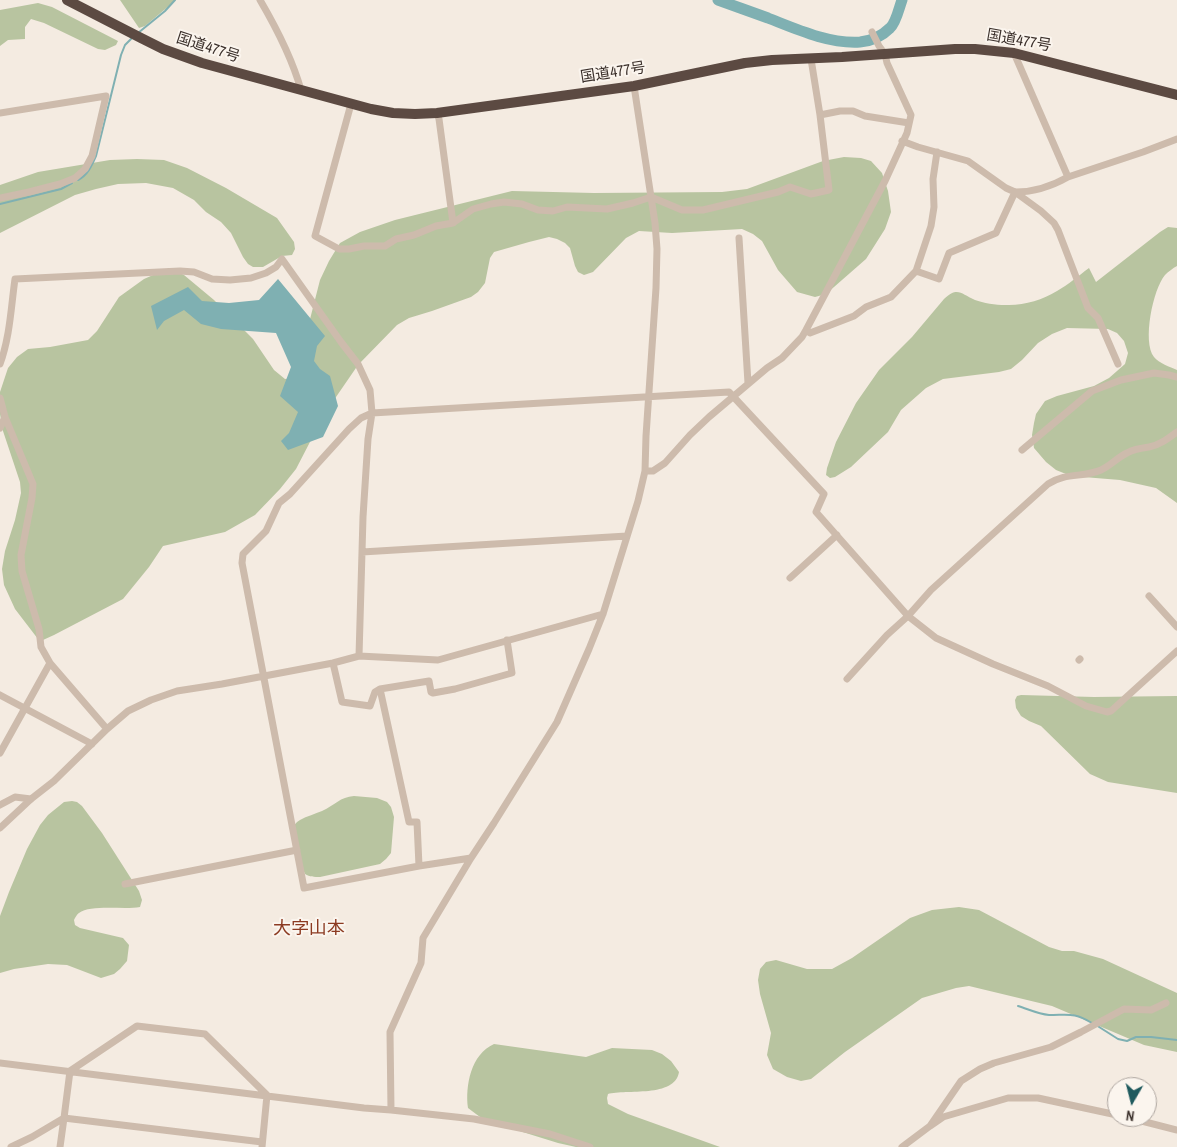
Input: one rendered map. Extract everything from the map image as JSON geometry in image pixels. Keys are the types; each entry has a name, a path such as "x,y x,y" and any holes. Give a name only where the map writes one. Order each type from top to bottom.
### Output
{"highway":[{"name":"国道477号","path":"67,0 164,49 202,63 351,104 393,113 437,113 634,86 745,63 772,60 975,49 1014,53 1177,95"}],"street":[{"path":"260,0 295,69 301,90"},
{"path":"644,471 653,471 665,464 690,435 748,383 782,358 802,337 885,181 907,133 911,115 887,63 885,54 878,46 872,32"},
{"path":"1014,53 1068,177"},
{"path":"351,104 316,236 339,249 385,246 396,238 414,235 436,226 453,223 473,209 504,202 522,204 538,210 553,211 567,207 607,209 633,204 651,197 682,210 703,210 778,192 790,187 811,194 829,190 811,59"},
{"path":"391,1110 390,1032 421,963 423,938 557,722 603,614 638,502 644,471 658,250 634,86"},
{"path":"0,113 106,96 92,156 85,169 75,178 60,184 0,198"},
{"path":"820,115 840,111 853,111 865,116 909,123"},
{"path":"437,113 453,223"},
{"path":"1015,192 1028,192 1177,139"},
{"path":"902,141 968,161 1000,184 1015,192 1054,223 1088,308 1098,318 1118,364"},
{"path":"806,330 810,333 854,316 866,307 891,297 916,271 931,226 934,207 933,179 937,152"},
{"path":"916,271 939,279 949,253 996,233 1015,192"},
{"path":"739,238 748,383"},
{"path":"0,364 4,354 15,279 180,271 194,272 212,279 230,280 251,278 266,273 276,267 282,259 358,364 370,390 372,413 368,439 359,656"},
{"path":"1022,450 1092,391 1121,380 1154,373 1177,377"},
{"path":"471,858 304,888 242,563 243,554 266,531 279,503 290,494 349,429 361,418 372,413 729,392 824,494 816,512 908,616 936,638 1048,686 1086,706 1108,712 1177,652"},
{"path":"0,398 5,418 32,484 32,498 21,555 22,571 39,629 41,647 50,663 107,729"},
{"path":"0,428 5,418"},
{"path":"847,679 931,590 1048,484 1066,476 1101,470 1126,453 1165,441 1177,432"},
{"path":"790,578 837,535"},
{"path":"362,552 628,536"},
{"path":"1149,596 1177,627"},
{"path":"0,828 31,799 54,781 128,711 150,700 177,691 264,677 359,656 438,660 603,614"},
{"path":"334,663 342,702 370,706 375,692 380,689 429,681 431,692 434,693 512,673 507,640"},
{"path":"0,753 50,663"},
{"path":"380,689 409,822 417,822 419,866"},
{"path":"0,695 92,744"},
{"path":"0,805 15,797 31,799"},
{"path":"125,884 297,850"},
{"path":"930,1126 961,1081 980,1069 1051,1047 1124,1009 1151,1010 1166,1003"},
{"path":"60,1147 70,1071 137,1026 205,1034 267,1095"},
{"path":"0,1063 364,1108 474,1119 550,1134 590,1147"},
{"path":"11,1147 64,1118 262,1144 267,1095"},
{"path":"902,1147 943,1117 1008,1098 1038,1098 1107,1112"},
{"path":"1157,1125 1177,1130"}],"green space":[{"path":"120,0 176,0 145,26 139,28"},
{"path":"38,3 52,7 118,41 116,45 105,50 98,49 44,23 31,19 25,27 25,39 8,40 0,46 0,10"},
{"path":"844,157 861,158 871,161 882,173 888,191 891,212 885,229 866,259 826,294 815,297 797,292 778,270 762,241 742,229 672,233 639,231 626,238 593,272 584,275 578,272 570,248 557,239 549,237 494,252 490,258 485,283 478,292 471,297 409,318 397,325 358,365 325,413 296,469 255,515 225,532 163,546 123,599 43,640 38,639 15,609 4,585 2,569 21,493 20,482 3,431 0,414 0,392 8,368 17,357 28,349 88,340 97,331 119,297 144,279 169,268 184,275 214,300 253,339 274,370 285,379 295,378 320,280 340,243 360,232 395,220 512,191 594,193 722,192 747,189 823,161"},
{"path":"110,160 164,160 187,168 277,218 294,242 295,249 292,255 282,256 263,267 253,267 243,257 231,233 221,222 206,212 194,200 173,188 146,183 118,184 75,195 0,233 0,185 38,172"},
{"path":"1168,227 1177,228 1177,266 1165,275 1157,292 1150,316 1149,340 1154,357 1177,370 1177,503 1156,488 1120,480 1071,476 1056,470 1034,448 1032,435 1036,414 1045,401 1094,386 1109,378 1125,364 1128,353 1124,341 1117,333 1108,329 1067,328 1052,334 1038,343 1011,369 943,379 926,388 901,410 888,432 851,467 835,477 830,478 826,475 836,442 856,403 879,370 912,337 949,295 959,292 975,300 1001,305 1039,300 1065,286 1089,268 1096,282"},
{"path":"1017,696 1094,697 1177,696 1177,793 1108,782 1090,774 1041,726 1021,716 1016,708 1015,700"},
{"path":"354,796 377,798 387,802 391,807 394,817 391,853 380,864 320,877 312,877 305,874 292,838 292,831 295,825 308,816 322,811 341,800"},
{"path":"72,801 82,806 102,833 139,891 142,900 140,907 84,910 76,916 74,920 75,925 80,928 123,938 129,945 127,961 114,974 101,978 67,965 48,964 0,973 0,916 27,849 40,825 48,815 64,802"},
{"path":"959,907 979,910 1049,947 1062,951 1074,951 1103,959 1177,993 1177,1052 1144,1045 1052,1006 969,986 922,998 845,1052 811,1079 801,1081 787,1077 773,1069 767,1055 771,1033 758,980 760,969 766,962 776,960 807,969 832,969 852,958 910,918 932,910"},
{"path":"494,1044 586,1057 612,1048 652,1050 662,1054 671,1061 679,1072 676,1080 669,1086 660,1089 608,1094 608,1104 628,1114 720,1147 576,1147 484,1120 468,1108 469,1081 471,1072 480,1055"}],"water":[{"path":"278,279 325,336 317,346 314,361 320,369 330,376 338,406 323,437 288,450 281,441 289,433 298,412 280,396 291,367 276,333 221,329 201,324 184,310 164,321 157,330 151,306 188,287 202,301 229,303 259,300"}],"waterway":[{"path":"138,33 165,11 175,0"},
{"path":"718,0 813,35 848,42 868,41 890,28 896,19 902,0"},
{"path":"78,180 87,173 96,156 121,55 125,45 132,38"},
{"path":"0,204 61,189 72,183"},
{"path":"1018,1006 1037,1013 1076,1016 1092,1023"},
{"path":"1096,1025 1118,1039 1127,1041 1136,1037 1177,1040"}],"district":[{"name":"大字山本","path":"309,929"}]}
